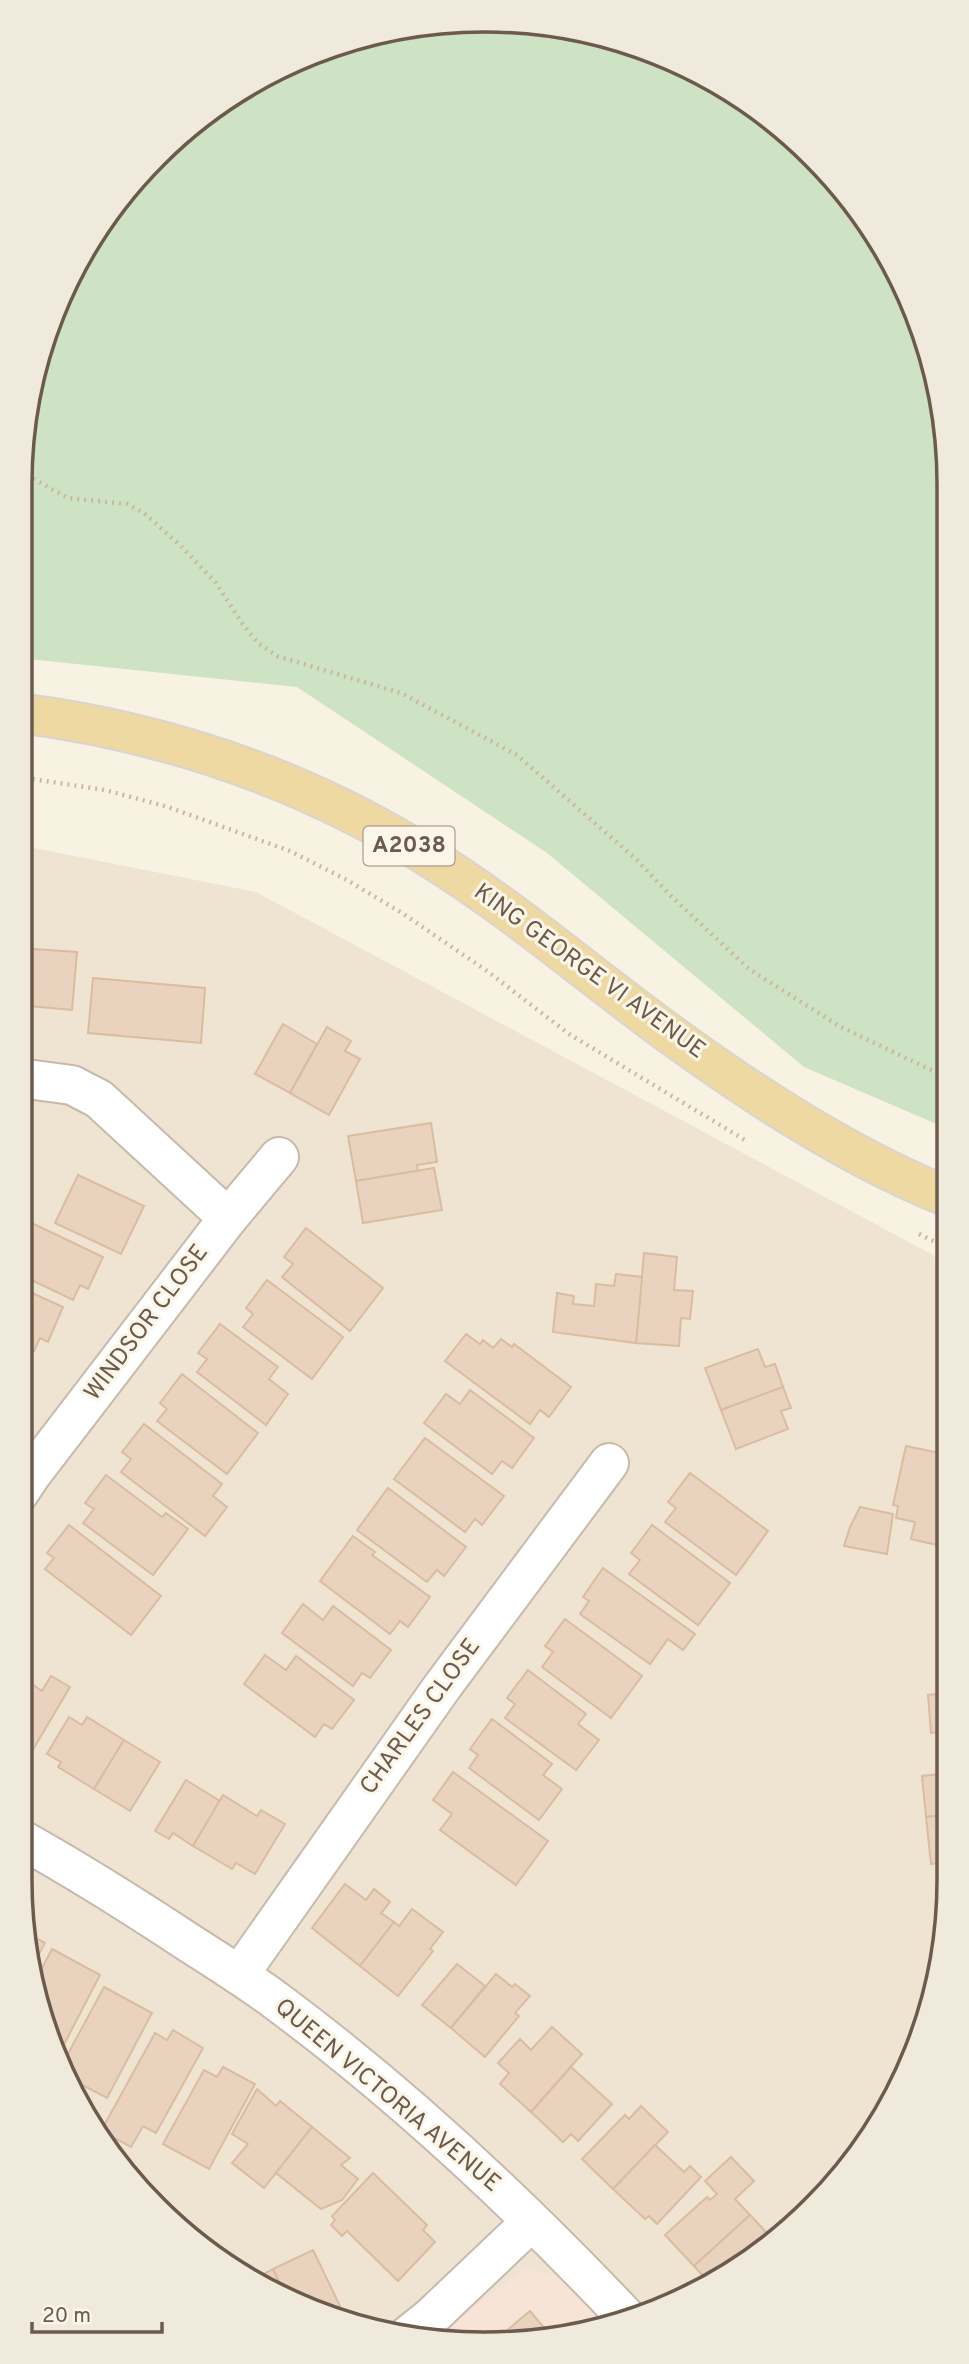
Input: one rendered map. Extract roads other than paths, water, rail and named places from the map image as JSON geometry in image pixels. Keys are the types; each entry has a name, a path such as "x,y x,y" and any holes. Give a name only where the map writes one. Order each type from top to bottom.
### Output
{"main road":[{"name":"KING GEORGE VI AVENUE","path":"32,715 78,720 213,754 302,790 380,829 480,891 680,1042 747,1087 845,1145 937,1191"}],"street":[{"path":"32,1080 72,1085 99,1099 228,1218"},
{"name":"WINDSOR CLOSE","path":"32,1474 228,1218 279,1157"},
{"name":"CHARLES CLOSE","path":"239,1975 442,1686 609,1463"},
{"name":"QUEEN VICTORIA AVENUE","path":"32,1845 92,1879 279,2002 356,2063 464,2157 620,2311"},
{"path":"430,2330 531,2222"}]}
